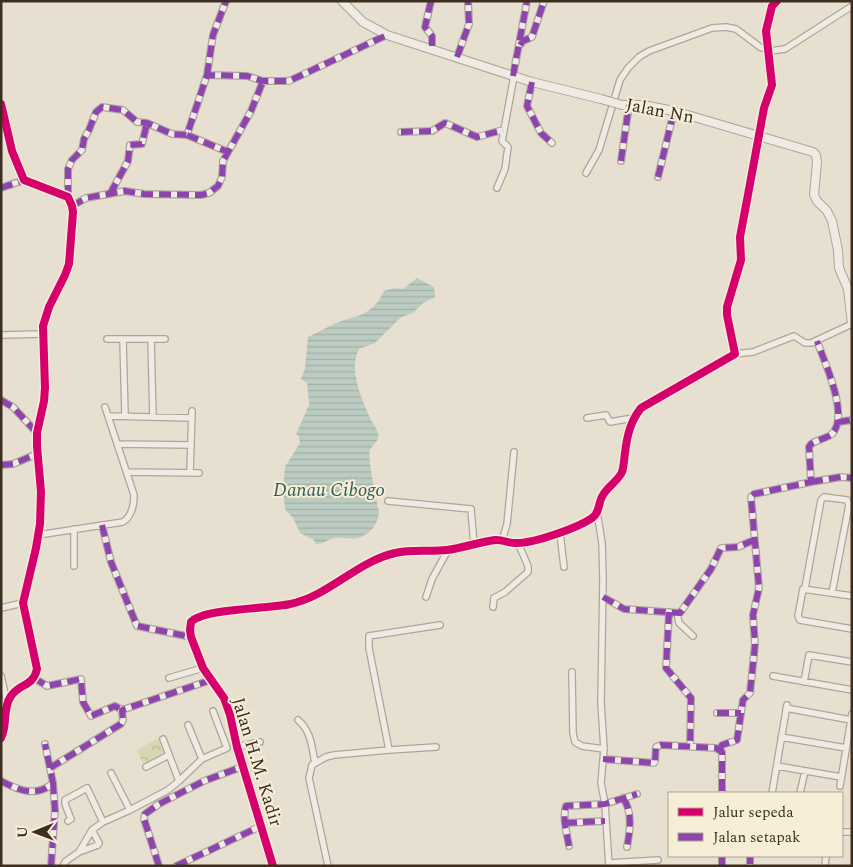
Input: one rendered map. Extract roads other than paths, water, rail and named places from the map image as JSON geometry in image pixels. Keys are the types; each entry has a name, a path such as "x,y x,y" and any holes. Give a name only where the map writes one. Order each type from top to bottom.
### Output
{"street":[{"path":"187,136 207,75 213,35 226,1"},
{"name":"Jalan Nn","path":"342,1 363,22 386,35 432,50 532,82 626,105 674,111 808,150 816,155 814,195 827,211 832,221 838,250 839,268 848,289 852,324"},
{"path":"431,1 425,27 432,36 432,50"},
{"path":"457,57 469,24 468,1"},
{"path":"497,188 505,169 508,147 502,141 527,1"},
{"path":"520,45 523,41 532,37 544,1"},
{"path":"735,354 727,307 741,260 740,238 764,108 772,85 766,31 773,3"},
{"path":"586,172 599,150 620,80 639,57 650,51 712,28 726,27 736,29 760,47 770,51 786,50 852,6"},
{"path":"207,75 247,76 264,81 288,80 386,35"},
{"path":"72,206 86,198 125,191 144,194 201,195 209,193 218,186 222,176 223,161 251,111 264,81"},
{"path":"532,82 528,106 541,133 552,143"},
{"path":"1,104 12,151 24,180"},
{"path":"621,161 626,105"},
{"path":"7,702 14,692 34,678 37,668 23,603 38,534 41,492 37,434 45,388 42,334 45,318 69,264 72,206 68,197 68,169 72,160 82,150 84,139 96,112 102,107 123,110 137,122 147,123 172,134 187,136 228,152"},
{"path":"658,177 674,111"},
{"path":"110,194 128,161 130,145 142,144 147,123"},
{"path":"401,132 432,131 445,123 477,137 504,130"},
{"path":"1,188 24,180 68,197"},
{"path":"102,525 111,562 137,626 191,636 191,622 198,617 300,602 328,588 355,570 384,556 404,552 448,550 496,540 518,544 560,533 593,518 604,493 615,482 622,470 629,429 633,418 645,405 735,354 753,352 794,336 805,343 817,340 852,324"},
{"path":"1,334 42,334"},
{"path":"107,339 164,339"},
{"path":"123,339 125,416"},
{"path":"151,339 153,417"},
{"path":"811,482 809,447 811,444 832,434 838,422 837,398 817,340"},
{"path":"1,400 13,407 37,434"},
{"path":"38,534 124,522 130,515 134,495 105,407"},
{"path":"108,416 153,417 192,414 190,473"},
{"path":"587,418 606,415 610,422 633,418"},
{"path":"838,422 852,420"},
{"path":"118,444 191,445"},
{"path":"502,541 507,524 514,452"},
{"path":"1,465 13,464 37,454"},
{"path":"127,472 199,473"},
{"path":"720,749 722,745 737,740 743,698 750,694 755,645 753,615 759,588 750,500 752,495 811,482 841,477 852,478"},
{"path":"832,593 849,505 846,500 824,497 820,500 798,618 852,629"},
{"path":"388,501 471,509 474,544"},
{"path":"597,512 602,543 603,597 600,703 604,749 601,783 605,804 609,864 658,860"},
{"path":"74,529 74,566"},
{"path":"560,533 564,567"},
{"path":"603,597 612,604 624,609 677,613 682,611 710,569 721,548 738,547 754,540"},
{"path":"493,607 494,598 505,592 528,572 528,566 518,544"},
{"path":"426,597 430,584 448,550"},
{"path":"805,588 852,596"},
{"path":"1,608 23,603"},
{"path":"669,612 666,668 691,698 690,747"},
{"path":"677,613 679,623 693,636"},
{"path":"389,750 369,636 440,625"},
{"name":"Jalan H.M. Kadir","path":"191,636 203,668 224,698 273,866"},
{"path":"804,682 809,655 852,662"},
{"path":"169,678 203,668"},
{"path":"572,672 573,738 577,744 604,749"},
{"path":"1,676 7,702 4,732 1,738"},
{"path":"773,676 852,690"},
{"path":"34,678 47,686 81,679 83,702 91,716 115,706 122,710 211,680"},
{"path":"772,792 786,706 851,717 840,786"},
{"path":"50,768 121,724 123,720 122,710"},
{"path":"79,852 92,830 103,822 155,797 179,781 202,759 227,748 213,711"},
{"path":"717,714 741,713"},
{"path":"298,720 306,727 308,732 315,763"},
{"path":"188,725 202,759"},
{"path":"781,737 846,748"},
{"path":"163,739 179,781"},
{"path":"237,747 260,742"},
{"path":"45,744 56,810 52,866"},
{"path":"603,759 654,763 658,746 720,749"},
{"path":"328,866 309,778 312,765 334,755 436,747"},
{"path":"720,749 722,752 722,792"},
{"path":"146,767 169,755"},
{"path":"159,866 144,819 145,814 159,804 204,781 244,766"},
{"path":"777,766 842,777"},
{"path":"800,792 805,771"},
{"path":"111,773 130,810"},
{"path":"1,781 17,789 40,792 52,783"},
{"path":"68,821 71,819 64,804 65,800 87,788 103,822"},
{"path":"569,846 565,823 566,806 605,804 638,794"},
{"path":"623,798 629,815 627,847"},
{"path":"565,823 605,821"},
{"path":"176,866 261,826"},
{"path":"63,866 66,861 79,852 98,845 99,843 92,830"},
{"path":"750,857 750,864"}],"water":[{"name":"Danau Cibogo","path":"417,278 434,287 435,297 423,303 414,312 400,318 375,343 359,349 356,357 355,366 360,394 378,433 378,438 371,448 369,455 379,512 377,521 370,532 362,537 352,539 334,538 316,544 314,540 300,533 293,518 285,509 283,489 285,467 300,443 299,436 296,434 309,405 307,383 301,379 305,369 308,337 334,324 363,314 374,306 384,291 394,288 403,289"}]}
